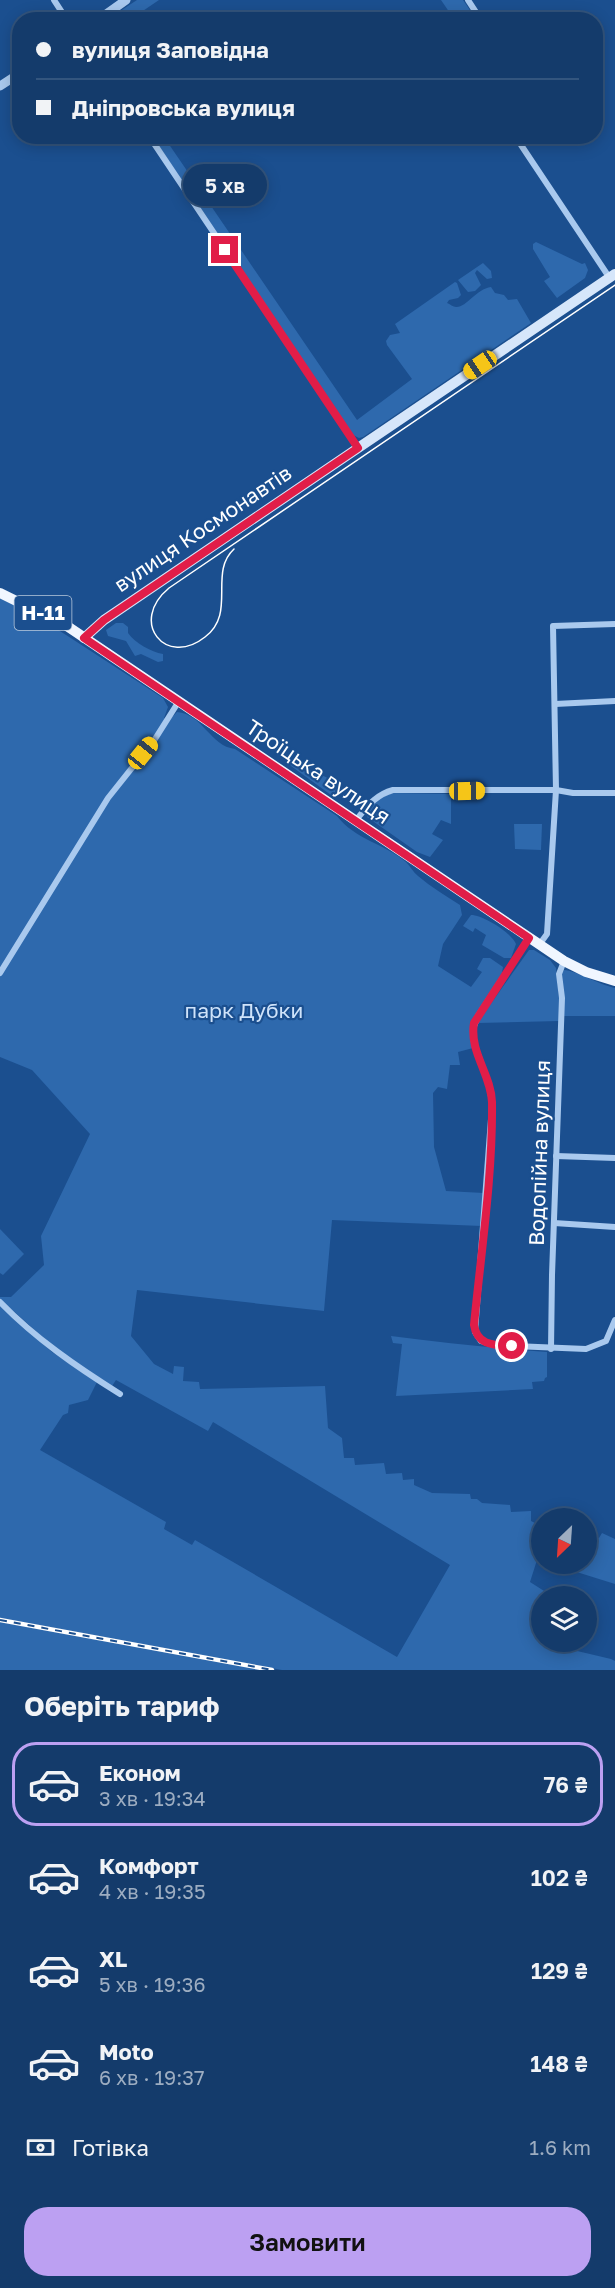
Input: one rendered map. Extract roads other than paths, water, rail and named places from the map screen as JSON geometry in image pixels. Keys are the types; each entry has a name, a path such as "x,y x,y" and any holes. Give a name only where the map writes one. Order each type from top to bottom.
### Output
{"main road":[{"name":"вулиця Космонавтів","path":"84,638 104,620 612,275"},
{"name":"Троїцька вулиця","path":"0,593 49,616 84,638 564,961 586,972 615,981"}],"street":[{"path":"109,12 126,0"},
{"path":"154,144 358,448"},
{"path":"522,144 526,154 612,275"},
{"path":"539,945 547,934 556,790 553,626 615,624"},
{"path":"0,973 108,798 154,739 179,701"},
{"path":"555,704 615,701"},
{"path":"356,820 372,800 383,792 393,790 556,790 573,793 615,793"},
{"path":"529,938 478,1016 473,1029 474,1043 492,1098 489,1165 474,1325 477,1338 493,1345 586,1349 601,1345 606,1341 615,1320"},
{"name":"Водопійна вулиця","path":"551,1349 562,998 559,974 564,961"},
{"path":"556,1156 615,1158"},
{"path":"554,1223 615,1227"},
{"path":"0,1302 31,1332 54,1350 120,1394"}],"tram line":[{"path":"234,549 223,570 221,605 214,627 205,637 191,645 177,647 166,644 157,637 152,627 152,614 157,601 169,588 615,285"}],"railway":[{"path":"0,1620 272,1670"}],"park label":[{"name":"парк Дубки","path":"244,1011"}]}
